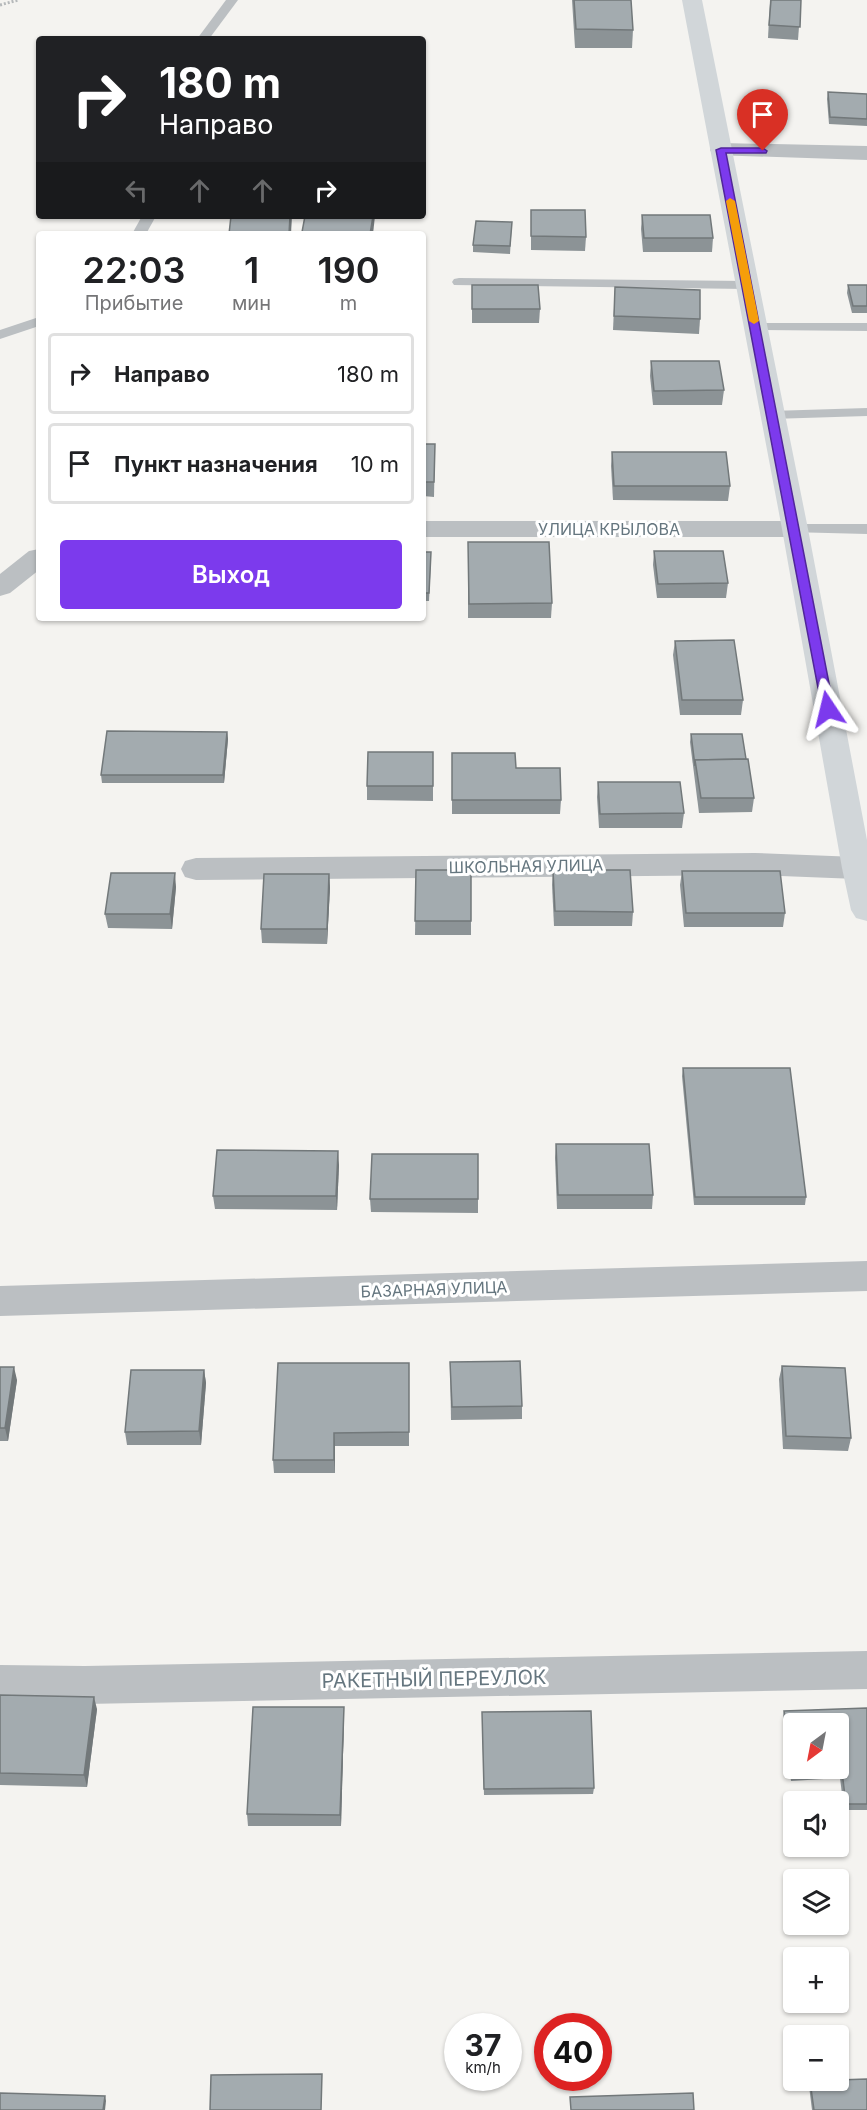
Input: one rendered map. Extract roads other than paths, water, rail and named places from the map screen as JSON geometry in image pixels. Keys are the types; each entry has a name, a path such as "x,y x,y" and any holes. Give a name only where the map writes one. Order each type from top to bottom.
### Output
{"street":[{"path":"692,0 867,910"},
{"path":"721,150 867,153"},
{"name":"УЛИЦА КРЫЛОВА","path":"426,529 795,529"},
{"path":"0,587 36,559"},
{"name":"ШКОЛЬНАЯ УЛИЦА","path":"196,869 755,864 857,867"},
{"name":"БАЗАРНАЯ УЛИЦА","path":"0,1301 867,1276"},
{"name":"РАКЕТНЫЙ ПЕРЕУЛОК","path":"0,1684 97,1685 867,1670"}],"lane":[{"path":"205,36 232,0"},
{"path":"459,282 746,285"},
{"path":"0,335 36,322"},
{"path":"755,327 867,327"},
{"path":"771,415 867,412"},
{"path":"795,529 867,529"}]}
